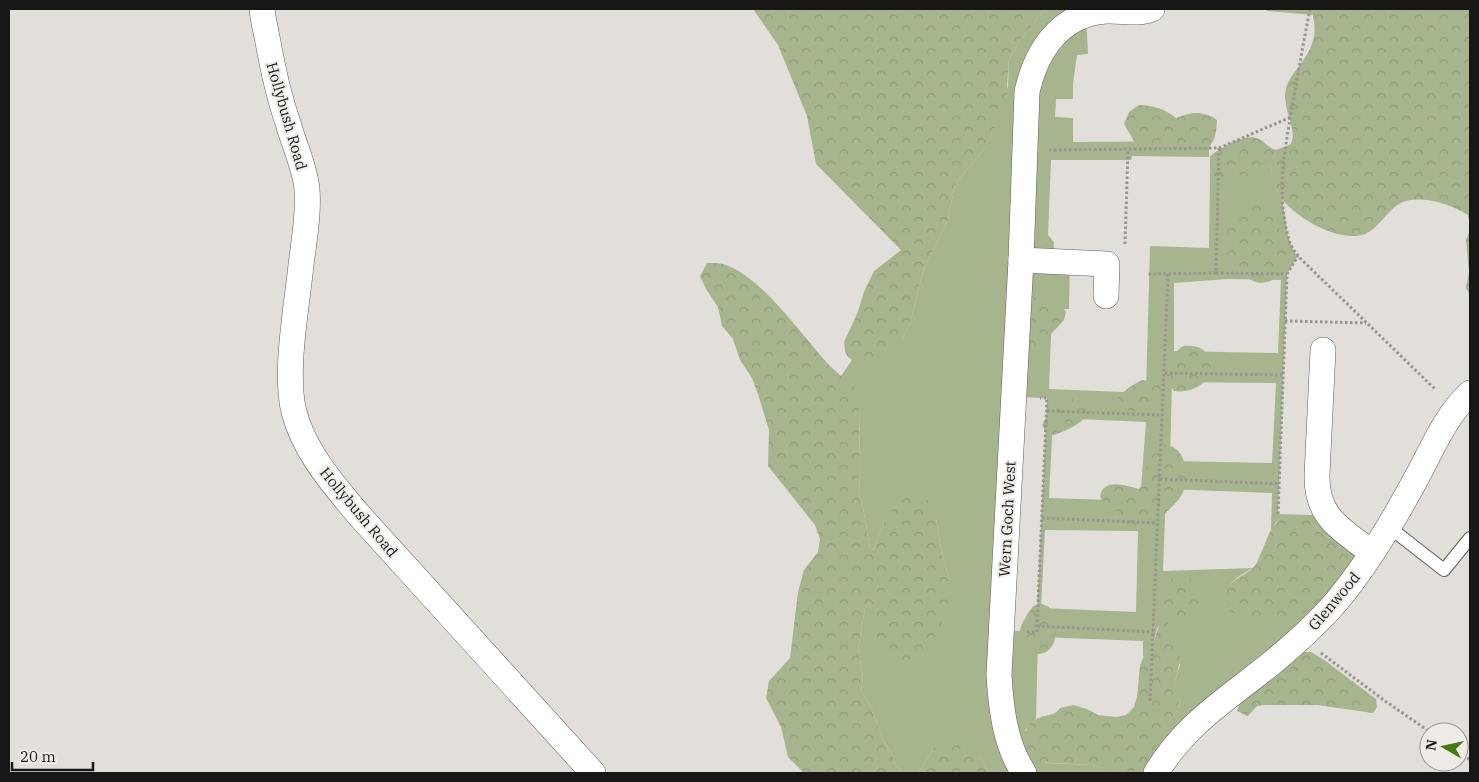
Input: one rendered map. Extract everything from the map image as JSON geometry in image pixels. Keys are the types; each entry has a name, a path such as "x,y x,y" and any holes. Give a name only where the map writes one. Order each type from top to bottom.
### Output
{"street":[{"name":"Hollybush Road","path":"262,9 272,66 282,107 304,174 307,189 306,222 292,350 291,388 294,412 301,433 315,459 358,514 593,773"},
{"name":"Wern Goch West","path":"1024,773 1013,752 1001,702 999,675 1021,260 1027,92 1038,57 1047,43 1062,28 1074,20 1092,12 1136,12 1152,9"},
{"path":"1021,260 1107,264 1106,296"},
{"path":"1323,350 1316,489 1319,502 1336,524 1372,553"},
{"name":"Glenwood","path":"1156,773 1177,742 1200,719 1301,638 1319,622 1340,597 1389,527 1450,416 1470,393"}],"lane":[{"path":"1389,527 1444,570 1470,538"}],"path":[{"path":"1310,9 1290,116 1282,178 1282,198 1288,237 1294,252 1442,396"},
{"path":"1025,150 1219,148 1290,116"},
{"path":"1216,273 1219,148"},
{"path":"1125,245 1128,149"},
{"path":"1278,514 1287,274 1298,256"},
{"path":"1148,274 1287,274"},
{"path":"1150,701 1168,274"},
{"path":"1164,373 1282,375"},
{"path":"1002,630 1037,632 1047,398 1014,396"},
{"path":"1047,411 1162,415"},
{"path":"1160,479 1279,484"},
{"path":"1042,518 1157,523"},
{"path":"1037,626 1153,632"},
{"path":"1301,638 1419,724"}],"green space":[{"path":"753,9 1045,9 1020,40 1009,60 1006,101 986,147 955,184 948,220 923,271 910,323 895,349 884,356 866,360 852,360 845,351 844,342 874,271 901,250 816,164 807,116 778,45"},
{"path":"1045,9 1152,9 1086,15 1088,54 1077,55 1073,99 1056,99 1055,117 1073,118 1073,142 1209,141 1209,157 1132,156 1131,160 1051,160 1048,235 1054,242 1053,261 1070,262 1069,309 1052,309 1049,389 1146,393 1150,246 1209,248 1210,171 1220,181 1270,165 1277,191 1282,198 1288,237 1294,252 1298,256 1287,274 1278,514 1310,515 1325,512 1372,553 1156,773 989,773 980,758 934,747 917,773 904,773 895,765 893,755 883,740 870,705 861,691 863,677 858,649 865,608 870,603 874,620 950,580 942,555 936,518 884,523 873,550 870,548 859,495 859,408 841,376 852,360 866,360 903,338 910,323 923,271 948,220 955,184 986,147 1008,86 1009,60 1020,40","holes":["1228,279 1281,280 1278,353 1174,351 1174,283","1172,382 1276,383 1272,463 1170,461","1014,397 1047,398 1036,632 1002,630","1053,418 1146,422 1140,501 1049,498","1166,489 1272,493 1271,532 1276,522 1308,519 1322,534 1336,541 1225,606 1224,599 1228,587 1236,578 1253,568 1163,571","1045,530 1138,531 1136,612 1041,608","1158,626 1180,665 1174,685 1178,693 1179,705 1160,735 1153,755 1107,768 1092,765 1046,763 1025,730 1036,719 1038,637 1143,641 1143,657 1154,640"]},
{"path":"1267,9 1311,9 1313,15 1267,11"},
{"path":"1311,9 1470,9 1470,227 1468,215 1453,207 1434,201 1415,200 1399,204 1375,228 1365,234 1354,236 1342,235 1315,225 1292,209 1277,191 1270,165 1245,178 1232,182 1219,180 1210,171 1210,156 1240,139 1253,137 1276,150 1291,144 1293,138 1285,96 1286,88 1311,48 1314,26"},
{"path":"1139,105 1159,108 1176,118 1187,114 1202,113 1217,120 1216,133 1209,147 1205,150 1188,149 1174,143 1141,145 1134,141 1124,124 1129,112"},
{"path":"1251,204 1262,206 1277,223 1281,232 1286,257 1280,274 1276,278 1261,283 1255,282 1248,277 1236,261 1227,254 1224,249 1222,236 1228,218 1238,209"},
{"path":"1470,230 1470,295 1466,288 1469,272 1466,240"},
{"path":"707,263 726,265 754,282 782,310 830,366 854,385 859,408 859,495 870,548 873,550 884,523 895,506 909,496 927,498 936,518 942,555 950,580 949,599 940,629 925,650 909,660 895,661 884,653 877,640 870,603 865,608 858,649 863,677 861,691 870,705 883,740 893,755 895,765 904,773 803,772 788,757 781,727 766,698 769,681 790,658 798,592 804,570 818,552 820,539 815,525 768,466 769,430 752,378 740,360 733,339 722,326 718,307 700,276"},
{"path":"1025,296 1053,301 1066,312 1064,320 1032,355 1025,355"},
{"path":"1183,346 1194,346 1202,349 1214,363 1209,377 1201,385 1188,390 1174,391 1168,378 1168,367 1173,356"},
{"path":"1142,380 1159,384 1162,395 1154,408 1141,412 1120,410 1115,403 1117,399 1126,390"},
{"path":"1073,395 1089,398 1089,411 1085,417 1061,433 1054,435 1046,432 1042,425 1047,417 1056,410 1069,408"},
{"path":"1165,445 1172,447 1182,456 1186,470 1183,492 1169,510 1154,521 1140,528 1126,527 1116,511 1107,506 1100,497 1102,491 1110,485 1116,484 1139,489 1144,480 1151,455 1156,449"},
{"path":"1296,516 1308,519 1322,534 1336,541 1350,560 1341,576 1325,597 1311,608 1295,616 1270,619 1243,616 1232,612 1225,606 1225,591 1232,583 1254,567 1272,528 1287,517"},
{"path":"1176,575 1186,576 1198,582 1199,601 1195,613 1188,618 1179,618 1170,613 1164,604 1163,594 1167,582"},
{"path":"1042,604 1049,607 1055,626 1055,640 1050,649 1034,654 1026,650 1021,642 1020,630 1033,606"},
{"path":"1161,621 1168,622 1179,645 1180,660 1174,685 1180,696 1178,709 1160,735 1153,755 1143,769 1122,772 1092,765 1034,762 1027,752 1024,740 1030,724 1038,718 1055,713 1060,708 1073,705 1098,715 1116,717 1126,715 1134,707 1137,697 1140,665 1146,651 1154,640"},
{"path":"1302,652 1311,652 1323,659 1376,699 1377,707 1373,713 1317,705 1257,706 1248,716 1237,711 1240,703"},
{"path":"952,738 967,744 980,758 989,773 917,773 934,747"}]}
